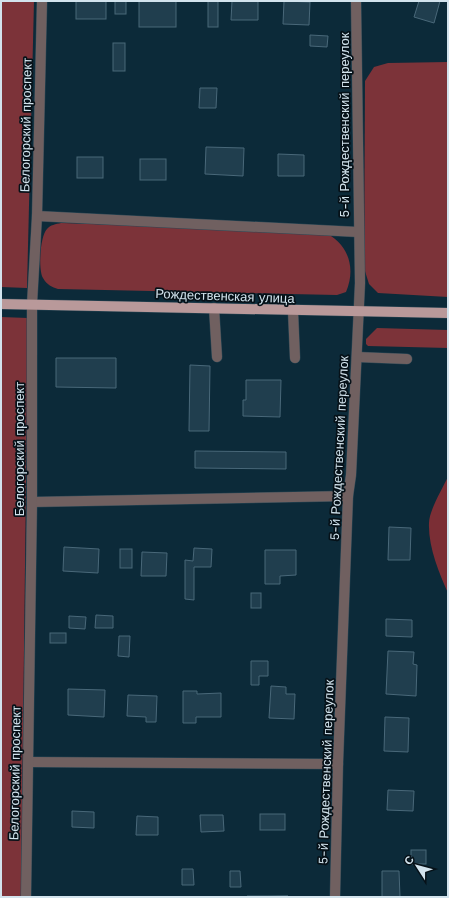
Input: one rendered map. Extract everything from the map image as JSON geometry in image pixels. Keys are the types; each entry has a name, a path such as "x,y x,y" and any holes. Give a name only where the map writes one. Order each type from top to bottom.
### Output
{"main road":[{"name":"Рождественская улица","path":"1,304 448,313"}],"street":[{"name":"Белогорский проспект","path":"26,897 32,502 32,304 37,216 42,1"},
{"name":"5-й Рождественский переулок","path":"335,897 338,764 348,496 351,476 360,283 358,232 356,1"},
{"path":"37,216 358,232"},
{"path":"214,308 216,357"},
{"path":"293,311 295,358"},
{"path":"357,357 407,359"},
{"path":"32,502 348,496"},
{"path":"29,762 338,764"}],"shaded area":[{"path":"1,1 34,1 27,288 1,287"},
{"path":"448,62 448,297 378,293 369,284 364,268 365,81 374,67 388,63"},
{"path":"61,223 322,231 338,242 348,256 350,264 349,282 346,292 337,295 58,289 46,282 41,274 40,253 43,238 47,229"},
{"path":"1,317 28,318 21,897 1,897"},
{"path":"377,328 448,330 448,348 368,346 366,344 366,339"},
{"path":"448,477 448,593 432,550 429,523 433,506"}],"building":[{"path":"76,1 106,1 106,19 76,19"},
{"path":"115,1 126,1 126,14 115,14"},
{"path":"139,1 176,1 176,27 139,27"},
{"path":"208,1 218,1 218,27 208,27"},
{"path":"232,1 258,1 258,20 231,20"},
{"path":"284,1 310,2 309,25 283,24"},
{"path":"419,1 440,1 434,23 414,17"},
{"path":"310,35 328,36 327,47 310,46"},
{"path":"113,43 125,43 125,71 113,71"},
{"path":"200,88 217,88 216,108 199,108"},
{"path":"206,147 244,148 243,176 205,174"},
{"path":"278,154 304,155 304,176 278,176"},
{"path":"77,157 103,157 103,178 77,178"},
{"path":"140,159 166,159 166,180 140,180"},
{"path":"56,358 116,358 116,388 56,387"},
{"path":"190,365 210,366 209,431 189,431"},
{"path":"246,380 281,380 280,417 243,416 243,400 246,400"},
{"path":"195,451 286,452 286,469 195,468"},
{"path":"389,527 411,528 410,560 388,560"},
{"path":"64,547 99,549 98,573 63,571"},
{"path":"194,548 212,549 211,567 194,567 194,600 185,599 185,560 193,561"},
{"path":"120,549 132,549 132,568 120,568"},
{"path":"265,550 296,550 296,575 280,576 280,584 265,584"},
{"path":"142,552 167,553 166,576 141,576"},
{"path":"251,593 261,593 261,608 251,608"},
{"path":"96,615 113,616 113,628 95,628"},
{"path":"69,616 86,617 85,629 69,628"},
{"path":"386,619 412,620 412,637 386,636"},
{"path":"50,633 66,633 66,643 50,643"},
{"path":"119,636 130,636 129,657 118,656"},
{"path":"388,651 414,652 413,664 417,665 416,696 386,694"},
{"path":"251,661 268,661 268,676 259,676 259,685 251,685"},
{"path":"271,686 286,687 286,694 295,694 294,719 269,718"},
{"path":"68,689 105,690 104,717 68,715"},
{"path":"183,691 197,691 197,694 221,693 221,717 196,717 196,723 183,723"},
{"path":"128,695 157,696 156,722 146,722 146,717 127,716"},
{"path":"385,717 409,718 408,752 384,751"},
{"path":"388,790 414,791 413,811 387,810"},
{"path":"72,811 94,812 94,828 72,827"},
{"path":"260,814 285,814 285,830 260,830"},
{"path":"200,815 223,815 224,831 201,832"},
{"path":"137,816 158,817 158,835 136,835"},
{"path":"411,850 426,850 426,864 411,864"},
{"path":"182,869 193,869 194,885 182,885"},
{"path":"230,871 240,871 241,887 230,887"},
{"path":"382,871 399,871 400,897 382,897"},
{"path":"247,896 288,896 247,897"}]}
